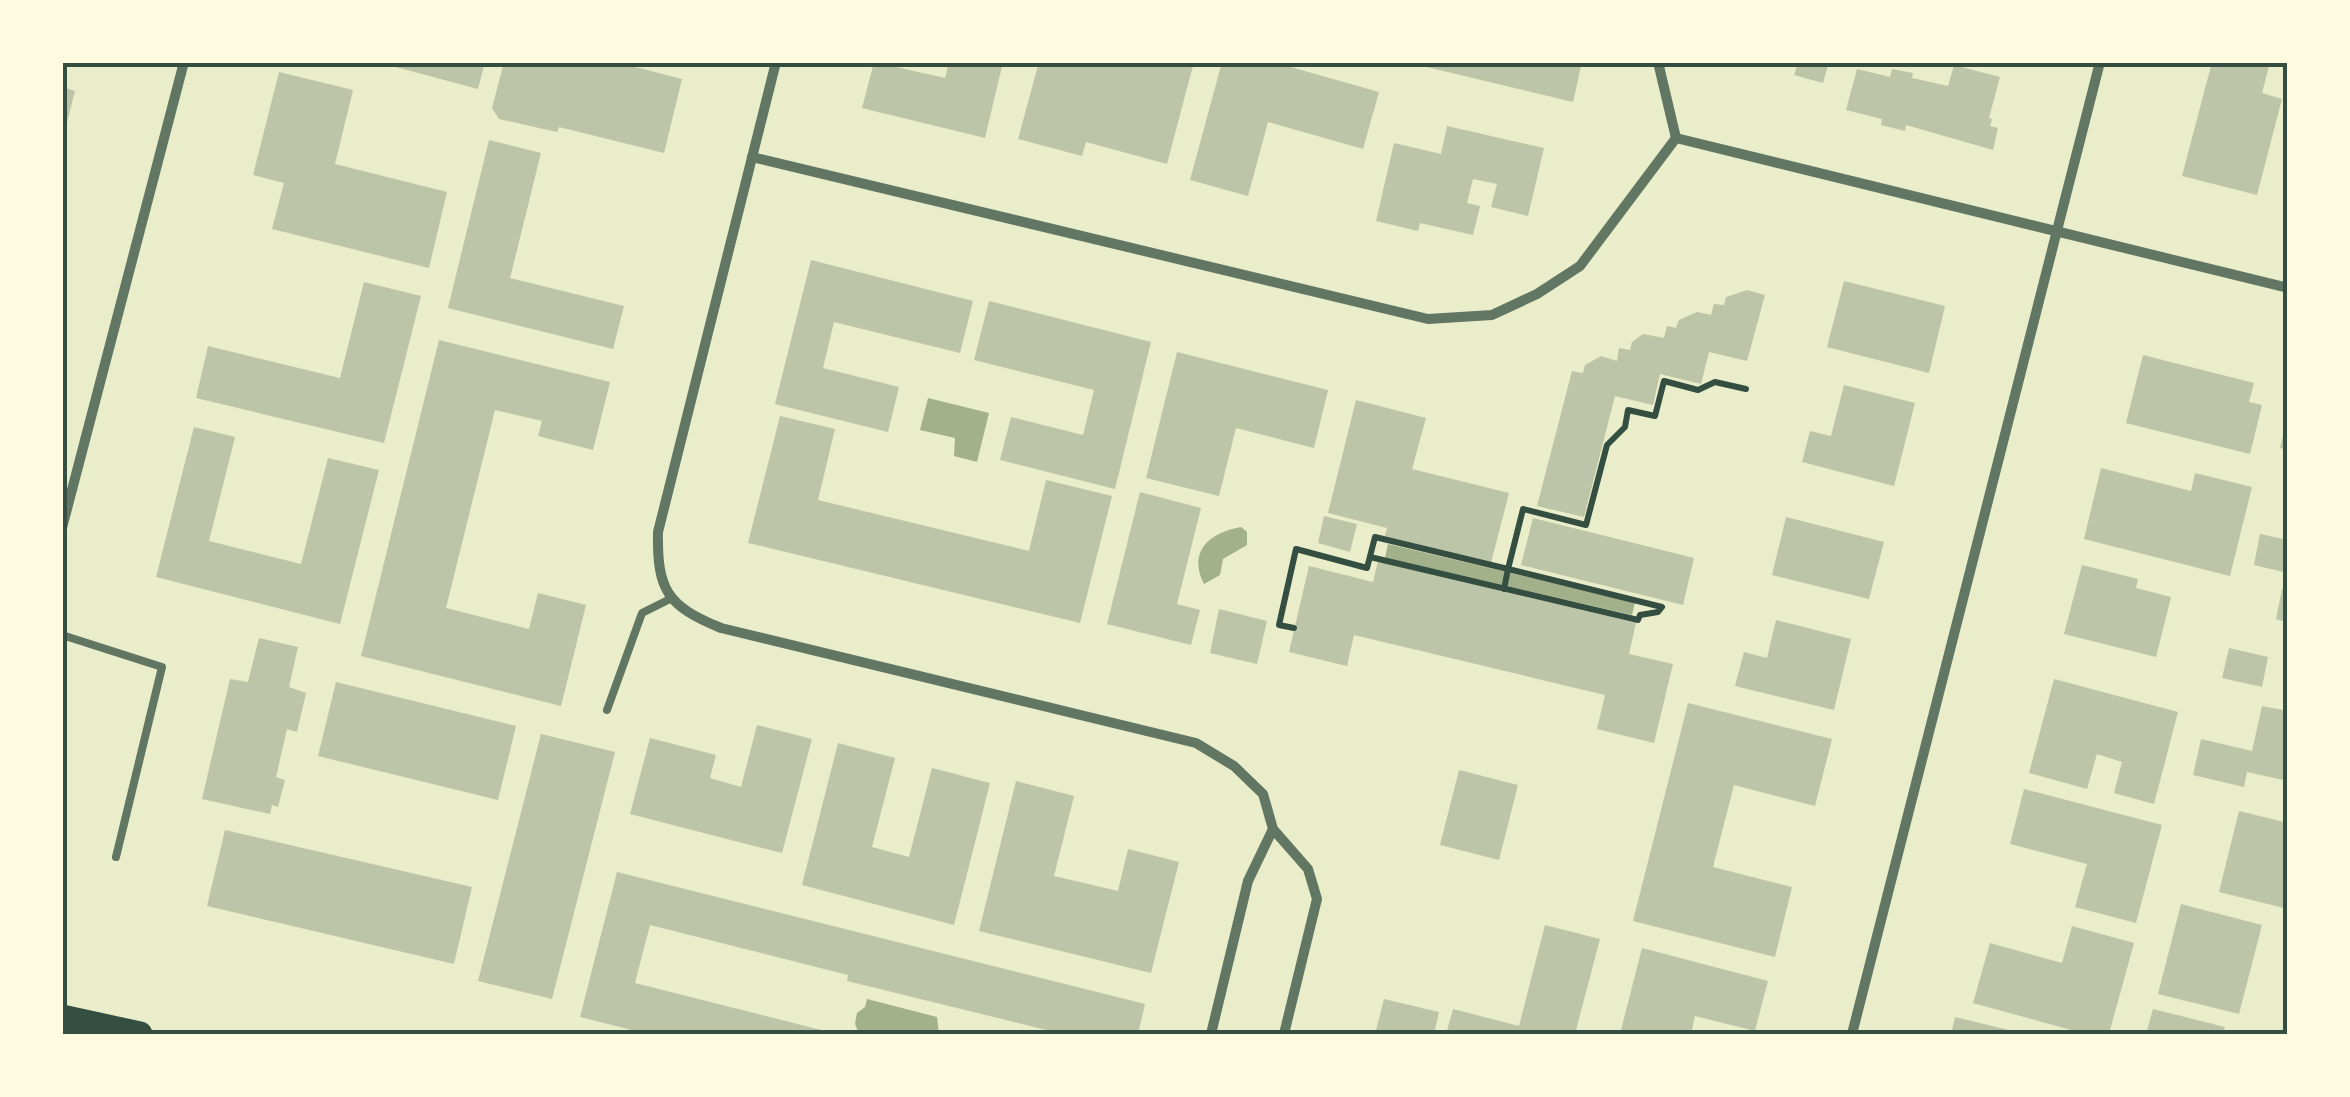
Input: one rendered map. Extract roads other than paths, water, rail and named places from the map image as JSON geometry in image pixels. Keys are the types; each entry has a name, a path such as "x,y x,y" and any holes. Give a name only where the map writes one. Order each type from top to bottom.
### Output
{"main road":[{"path":"62,1016 140,1034"}],"street":[{"path":"62,528 184,62"},
{"path":"776,62 658,532 658,563 670,600 694,617 721,628 1196,743 1234,766 1263,794 1273,829 1308,870 1316,899 1284,1034"},
{"path":"1658,62 1676,138"},
{"path":"1852,1034 2100,62"},
{"path":"752,156 1428,319 1492,315 1537,294 1580,266 1676,138"},
{"path":"1676,138 2288,288"},
{"path":"1210,1034 1248,881 1273,829"}],"lane":[{"path":"607,710 642,613 670,600"},
{"path":"62,635 162,666 116,857"}]}
